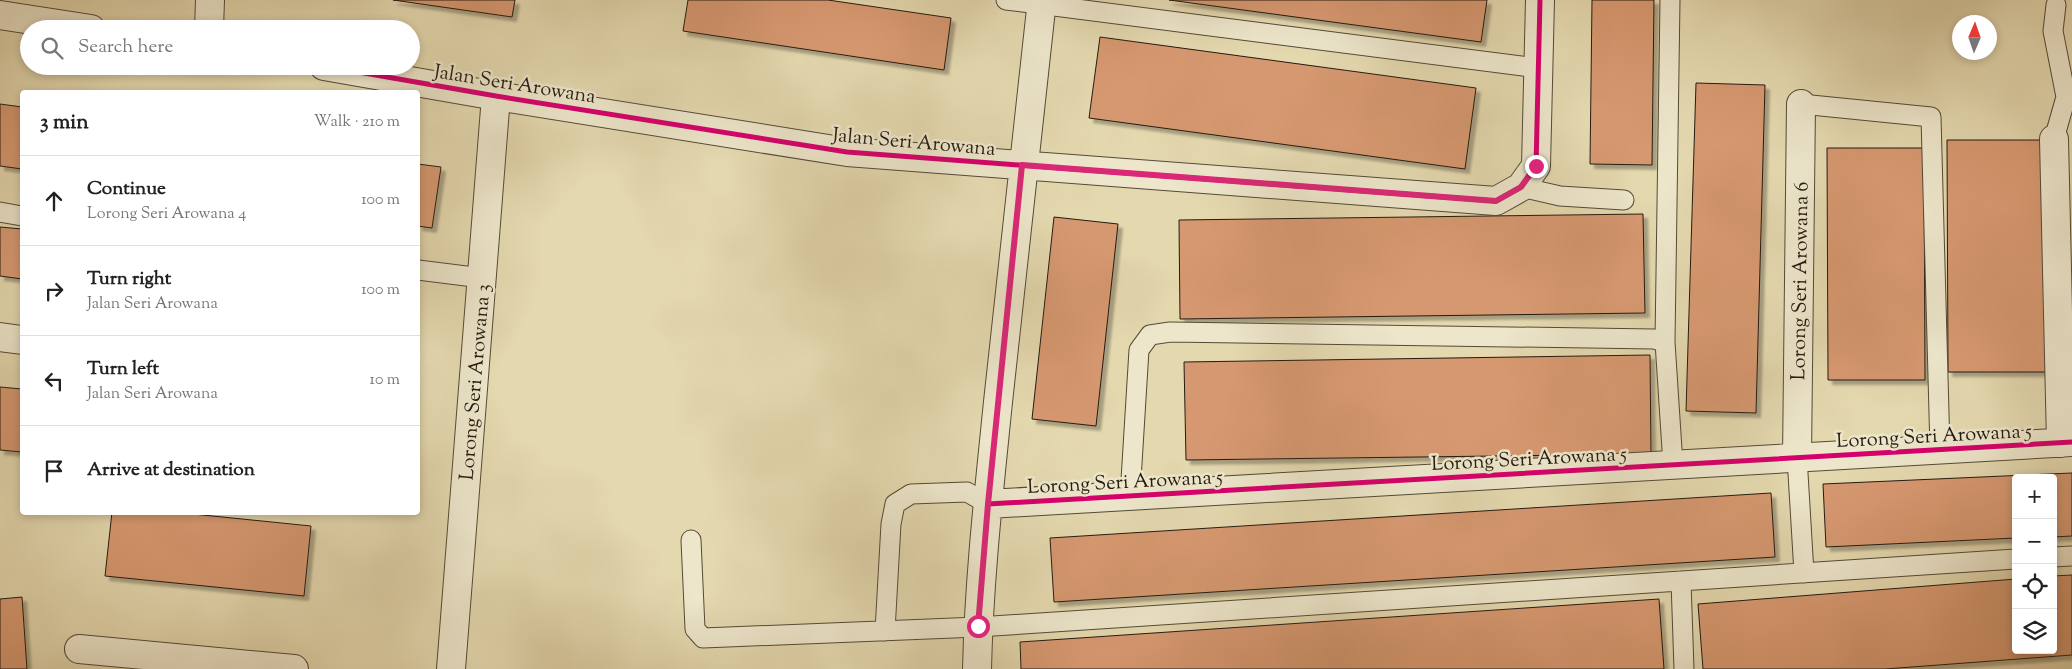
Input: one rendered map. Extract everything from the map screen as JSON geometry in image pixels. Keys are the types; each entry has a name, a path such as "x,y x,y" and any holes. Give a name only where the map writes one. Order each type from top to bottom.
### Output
{"street":[{"path":"209,20 210,0"},
{"name":"Jalan Seri Arowana","path":"376,75 847,152 1496,201 1521,187 1536,166 1540,0"},
{"path":"977,669 978,626 988,504 1022,165 1042,2"},
{"path":"0,15 32,20"},
{"name":"Lorong Seri Arowana 3","path":"450,669 496,96"},
{"name":"Lorong Seri Arowana 6","path":"1798,458 1801,104"},
{"path":"2054,139 2067,443"},
{"path":"0,337 20,340"},
{"name":"Lorong Seri Arowana 5","path":"988,504 2067,443"},
{"path":"79,648 182,664 294,669"}],"lane":[{"path":"1006,0 1042,2 1538,68"},
{"path":"1670,0 1665,342 1673,465"},
{"path":"2054,139 2066,97 2053,31 2056,5"},
{"path":"1801,104 1931,117 1940,450"},
{"path":"1521,187 1560,196 1624,200"},
{"path":"0,212 20,216"},
{"path":"420,270 482,278"},
{"path":"1130,496 1139,350 1150,335 1170,332 1200,332 1654,339 1665,342"},
{"path":"1798,458 1804,573"},
{"path":"885,631 891,524 895,504 911,494 967,492 988,504"},
{"path":"691,540 696,629 703,638 978,626 2012,559"},
{"path":"2057,557 2072,556"},
{"path":"1681,581 1684,669"}],"building":[{"path":"393,0 515,0 512,17"},
{"path":"688,0 828,0 951,18 944,70 683,31"},
{"path":"1169,0 1487,0 1481,42"},
{"path":"1592,0 1654,0 1652,165 1590,164"},
{"path":"1100,37 1476,88 1465,169 1089,118"},
{"path":"1696,83 1765,85 1756,413 1686,411"},
{"path":"0,104 20,107 20,169 0,166"},
{"path":"1947,140 2045,140 2046,372 1948,372"},
{"path":"1827,148 1924,148 1925,380 1828,380"},
{"path":"420,164 441,167 432,228 420,226"},
{"path":"1643,214 1645,313 1180,319 1179,220"},
{"path":"1054,217 1118,224 1096,426 1032,419"},
{"path":"0,227 20,229 20,279 0,276"},
{"path":"1650,355 1651,454 1186,460 1184,362"},
{"path":"0,387 20,389 20,452 0,450"},
{"path":"2072,473 2072,536 2057,537 2057,474 2049,474"},
{"path":"2012,476 2012,538 1826,547 1823,484"},
{"path":"1771,493 1775,557 1054,602 1050,538"},
{"path":"112,515 203,515 311,526 304,596 105,576"},
{"path":"2072,575 2072,655 1885,669 1703,669 1698,604 2012,579 2012,654 2057,654 2057,576"},
{"path":"22,597 27,669 0,669 0,599"},
{"path":"1659,599 1664,669 1021,669 1020,642"}],"cycle path":[{"path":"376,75 847,152 1496,201 1521,187 1536,166 1540,0"},
{"path":"988,504 2072,442"}],"route":[{"path":"978,626 988,504 1022,165 1496,201 1521,187 1536,166"}]}
